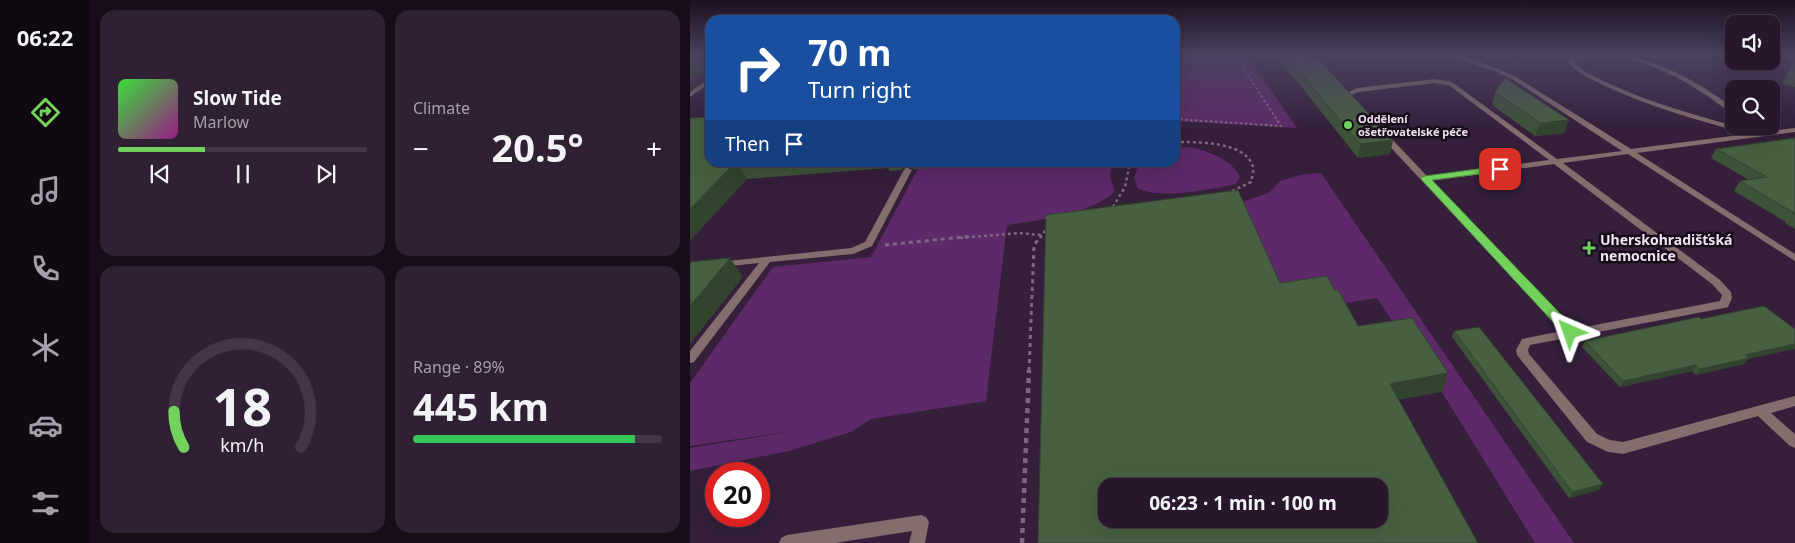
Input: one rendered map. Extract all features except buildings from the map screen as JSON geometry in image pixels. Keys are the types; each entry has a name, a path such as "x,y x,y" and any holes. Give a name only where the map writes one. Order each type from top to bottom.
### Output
{"lane":[{"path":"1516,79 1795,258"},
{"path":"1595,79 1643,102 1683,115 1725,124"},
{"path":"1681,79 1700,88 1725,105"},
{"path":"1362,112 1349,98 1348,94 1351,91 1435,81 1455,86 1716,282 1727,294 1724,304 1530,339 1523,345 1523,355 1592,438 1600,443 1623,448 1795,401"},
{"path":"690,95 705,84"},
{"path":"1374,125 1570,332"},
{"path":"1780,130 1795,130"},
{"path":"1425,178 1631,152 1735,135"},
{"path":"709,265 853,251 869,244 908,170"},
{"path":"690,359 767,260"},
{"path":"1760,410 1795,442"},
{"path":"787,543 921,522 917,543"}],"path":[{"path":"1180,119 1282,126 1251,79"},
{"path":"1180,142 1199,142 1227,146 1237,149 1250,160 1254,174 1251,182 1227,192"},
{"path":"1113,207 1125,187 1128,167"},
{"path":"1104,210 1122,206"},
{"path":"1022,543 1034,245 1050,224"},
{"path":"869,244 892,246 1019,233 1041,235"}],"shaded area":[{"path":"1180,79 1263,79 1297,128 1180,121"},
{"path":"1180,148 1202,150 1218,156 1231,165 1240,177 1236,184 1200,191 1160,193 1138,189 1134,178 1138,167 1180,167"},
{"path":"919,167 1111,167 1110,177 1115,191 1106,199 1064,215 1007,225 986,401 871,419 851,432 789,451 735,462 705,462 705,468 690,471 690,448 794,431 690,446 690,383 773,267 871,257"},
{"path":"1321,173 1574,543 1535,543 1408,337 1403,338 1377,298 1286,313 1237,204 1270,192 1280,181 1300,175"}],"place":[{"name":"Oddělení ošetřovatelské péče","path":"1348,125"},
{"name":"Uherskohradišťská nemocnice","path":"1589,248"}],"route":[{"path":"1500,169 1425,178 1570,332"}]}
